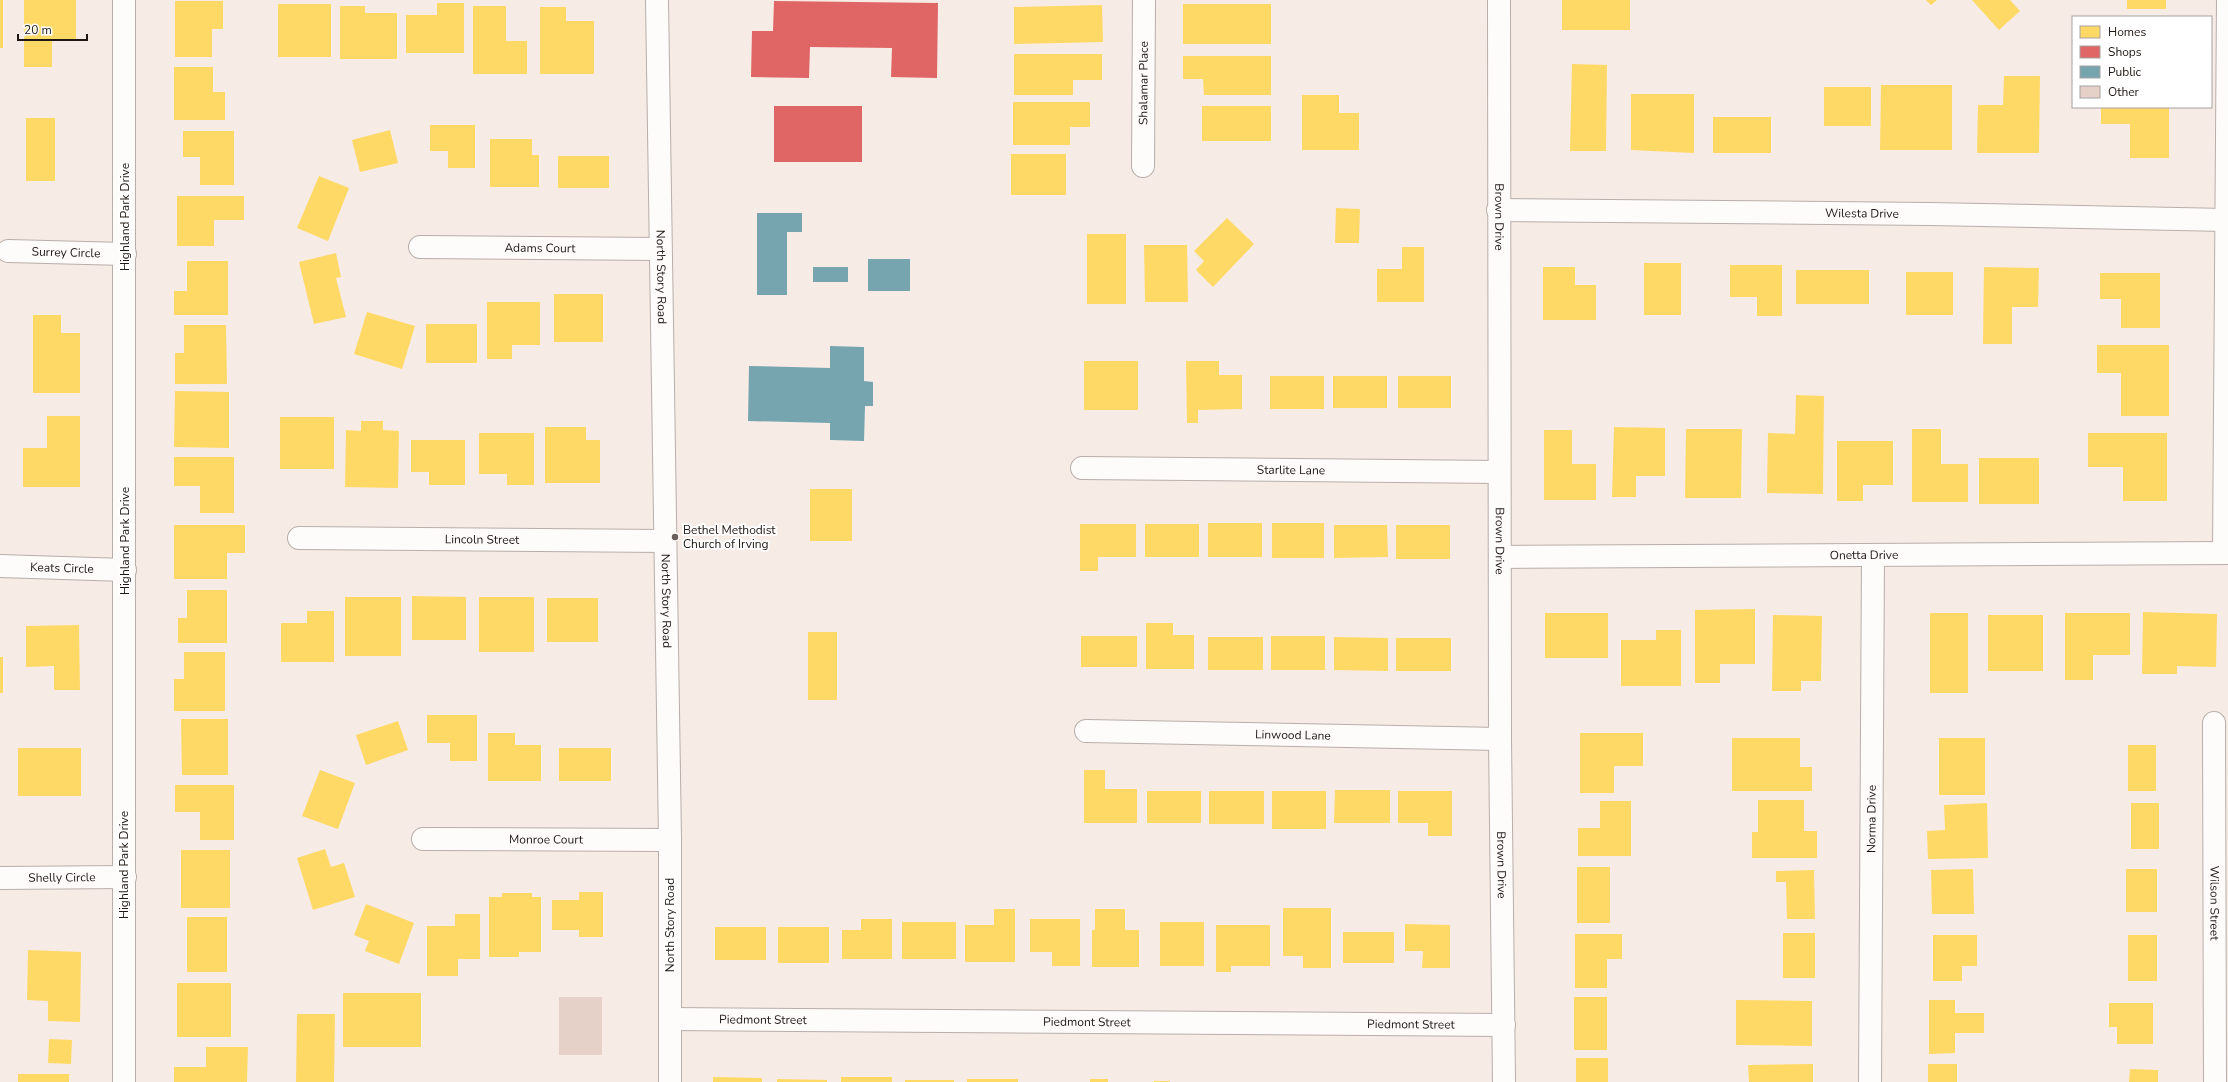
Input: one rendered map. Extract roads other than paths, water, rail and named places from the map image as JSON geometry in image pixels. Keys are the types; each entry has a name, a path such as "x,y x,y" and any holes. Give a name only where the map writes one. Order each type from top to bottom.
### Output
{"street":[{"name":"Highland Park Drive","path":"124,0 124,1082"},
{"name":"North Story Road","path":"657,0 670,840 670,1082"},
{"name":"Shalamar Place","path":"1143,166 1144,0"},
{"name":"Brown Drive","path":"1499,0 1498,210 1500,739 1504,1082"},
{"path":"2226,554 2226,220 2228,0"},
{"name":"Wilesta Drive","path":"1498,210 1938,214 2226,220"},
{"name":"Adams Court","path":"420,247 660,249"},
{"name":"Surrey Circle","path":"8,250 125,254"},
{"name":"Starlite Lane","path":"1082,468 1499,472"},
{"name":"Lincoln Street","path":"299,538 665,540"},
{"name":"Onetta Drive","path":"1500,556 2226,554"},
{"name":"Norma Drive","path":"1870,1082 1873,555"},
{"name":"Keats Circle","path":"0,566 125,570"},
{"name":"Wilson Street","path":"2214,723 2221,916 2215,1082"},
{"name":"Linwood Lane","path":"1086,732 1500,739"},
{"name":"Monroe Court","path":"422,838 670,840"},
{"name":"Shelly Circle","path":"0,878 125,877"},
{"name":"Piedmont Street","path":"670,1019 1504,1025"}],"place":[{"name":"Bethel Methodist Church of Irving","path":"675,537"}]}
